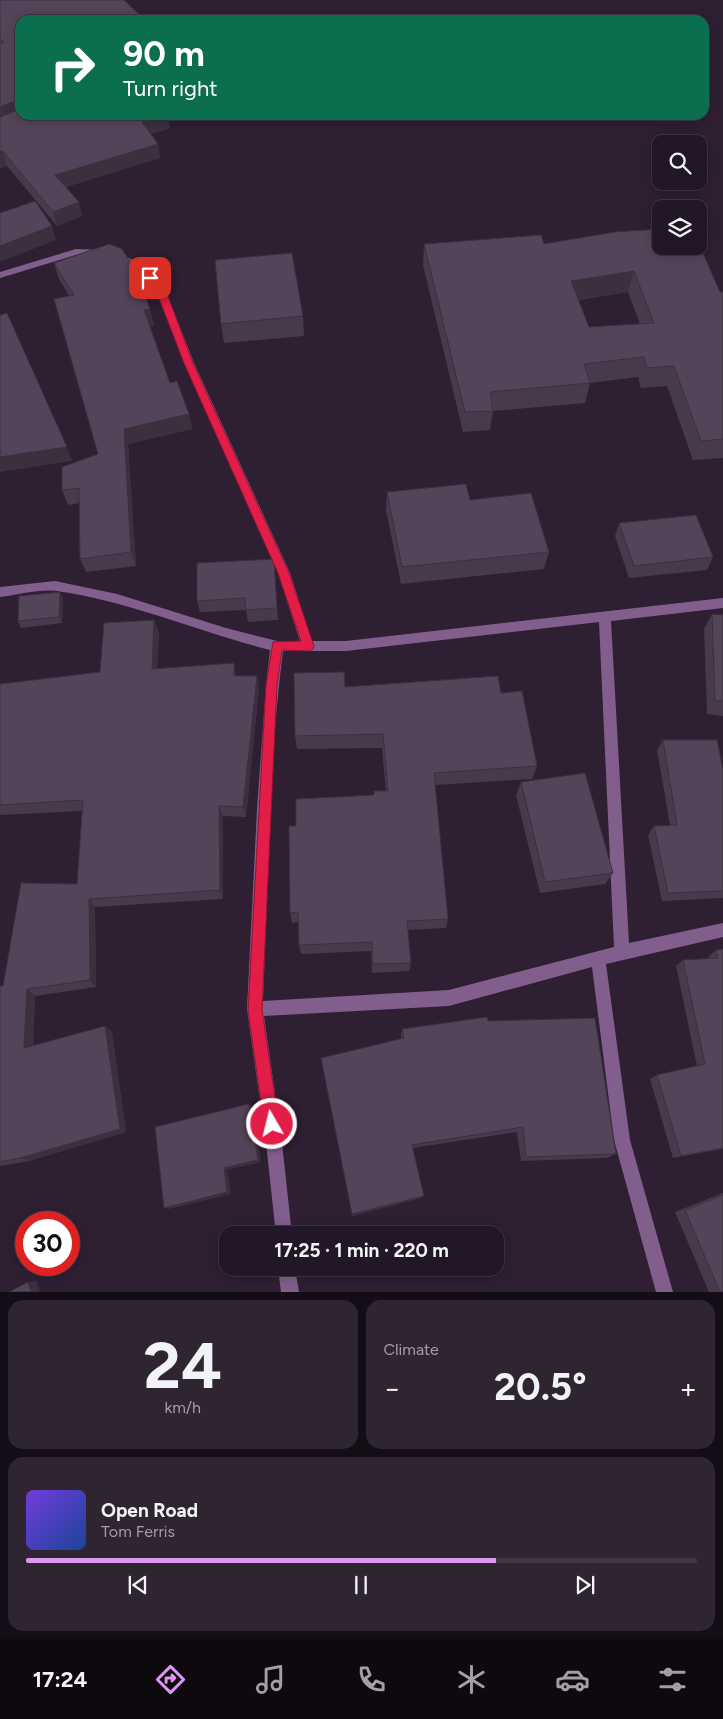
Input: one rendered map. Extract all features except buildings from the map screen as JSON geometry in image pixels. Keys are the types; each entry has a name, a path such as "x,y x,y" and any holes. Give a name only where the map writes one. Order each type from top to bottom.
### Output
{"street":[{"path":"0,275 76,252 104,253 120,257 140,268 159,286 189,363 284,573 308,646"},
{"path":"0,592 56,586 117,599 226,633 277,646 346,646 723,603"},
{"path":"605,615 622,952"},
{"path":"277,646 268,742 255,1010 274,1143 283,1226"},
{"path":"255,1010 449,998 622,952 723,930"},
{"path":"598,959 622,1140 664,1292"},
{"path":"288,1276 290,1292"}],"route":[{"path":"150,278 159,286 189,363 284,573 308,646 277,646 272,685 264,809 255,1010 272,1124"}]}
